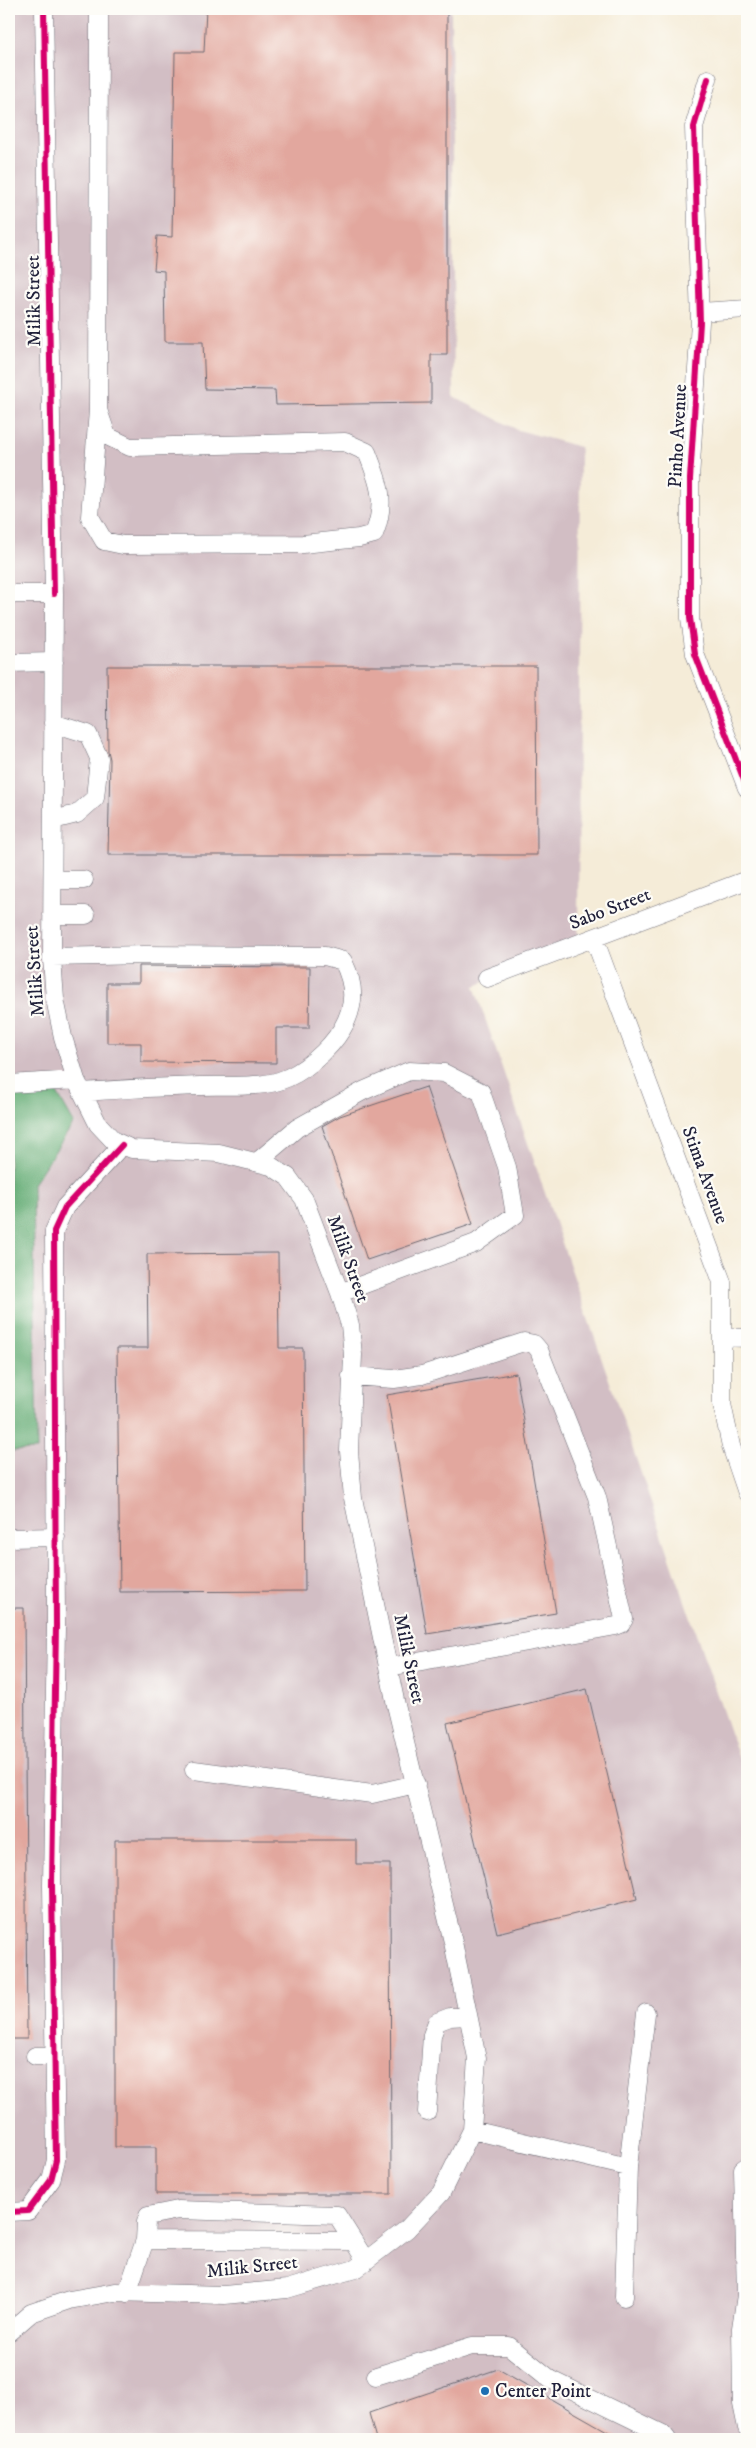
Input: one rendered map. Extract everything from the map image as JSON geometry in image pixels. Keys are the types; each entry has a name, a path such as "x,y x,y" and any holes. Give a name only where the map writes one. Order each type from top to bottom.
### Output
{"street":[{"name":"Milik Street","path":"9,2332 31,2313 69,2300 115,2292 224,2295 287,2289 355,2269 407,2229 441,2193 472,2130 477,2058 353,1498 349,1451 353,1355 350,1325 340,1293 304,1199 288,1177 271,1166 219,1153 132,1149 114,1141 98,1124 79,1086 63,1037 55,999 52,957 54,594 44,9"},
{"path":"98,410 107,436 130,447 345,442 367,452 380,484 381,516 374,534 360,538 303,544 123,546 104,541 90,517 98,410 99,9"},
{"name":"Pinho Avenue","path":"708,79 694,127 700,312 690,479 690,618 695,654 747,788"},
{"path":"700,312 747,309"},
{"path":"9,594 54,594"},
{"path":"10,663 54,662"},
{"path":"53,723 88,734 99,758 95,798 77,814 53,820"},
{"path":"53,880 84,880"},
{"name":"Sabo Street","path":"488,978 747,880"},
{"path":"52,915 86,915"},
{"name":"Stima Avenue","path":"594,938 722,1282 724,1337 722,1404 731,1446 747,1492"},
{"path":"9,1084 143,1087 243,1085 280,1081 309,1064 334,1043 350,1015 354,998 351,977 343,961 325,956 144,954 52,957"},
{"path":"256,1162 297,1128 363,1090 409,1071 444,1073 481,1092 507,1167 515,1215 476,1243 340,1293"},
{"path":"9,2212 28,2211 51,2180 56,2160 52,1884 56,1537 54,1231 65,1207 122,1145"},
{"path":"724,1337 747,1338"},
{"path":"351,1376 394,1379 422,1375 524,1342 534,1344 539,1350 597,1497 624,1619 621,1624 616,1626 389,1666"},
{"path":"9,1538 56,1537"},
{"path":"194,1770 372,1794 416,1784"},
{"path":"624,2297 628,2167 646,2013"},
{"path":"427,2112 432,2035 437,2022 450,2017 468,2016"},
{"path":"35,2056 54,2056"},
{"path":"472,2130 628,2167"},
{"path":"747,2166 743,2169 746,2295 741,2328 742,2404 747,2428"},
{"path":"127,2293 145,2240 148,2216 178,2210 337,2215 366,2261"},
{"path":"145,2240 353,2241"},
{"path":"376,2376 472,2346 509,2346 550,2379 663,2434 667,2439"}],"shaded area":[{"path":"9,9 451,9 454,397 518,430 580,447 578,946 474,986 747,1782 747,2439 9,2439"}],"green space":[{"path":"56,1091 74,1123 33,1184 37,1450 9,1451 9,1093"}],"building":[{"path":"206,9 447,9 447,355 431,355 431,403 276,405 275,390 205,389 203,342 165,342 164,271 154,270 157,236 172,237 175,52 204,52"},
{"path":"107,666 536,666 537,855 108,855 110,759 108,751"},
{"path":"139,966 310,967 309,1028 276,1028 276,1063 141,1062 141,1043 107,1043 107,983 139,983"},
{"path":"426,1087 473,1224 367,1260 322,1126 340,1116"},
{"path":"278,1253 279,1348 303,1348 305,1591 120,1592 117,1348 148,1348 147,1254"},
{"path":"516,1373 556,1613 427,1634 387,1395"},
{"path":"9,1608 24,1608 27,2039 9,2039"},
{"path":"587,1689 637,1899 497,1933 447,1723"},
{"path":"115,1840 356,1840 356,1864 390,1864 391,2194 156,2194 156,2147 115,2147"},
{"name":"Center Point","path":"498,2369 621,2439 376,2439 369,2413"}],"cycle path":[{"path":"44,9 54,594"},
{"path":"708,79 694,127 700,322 690,479 690,618 695,654 747,788"},
{"path":"9,2212 28,2211 51,2180 56,2160 52,1885 56,1625 54,1231 65,1207 122,1145"}],"place":[{"name":"Center Point","path":"485,2391"}]}
